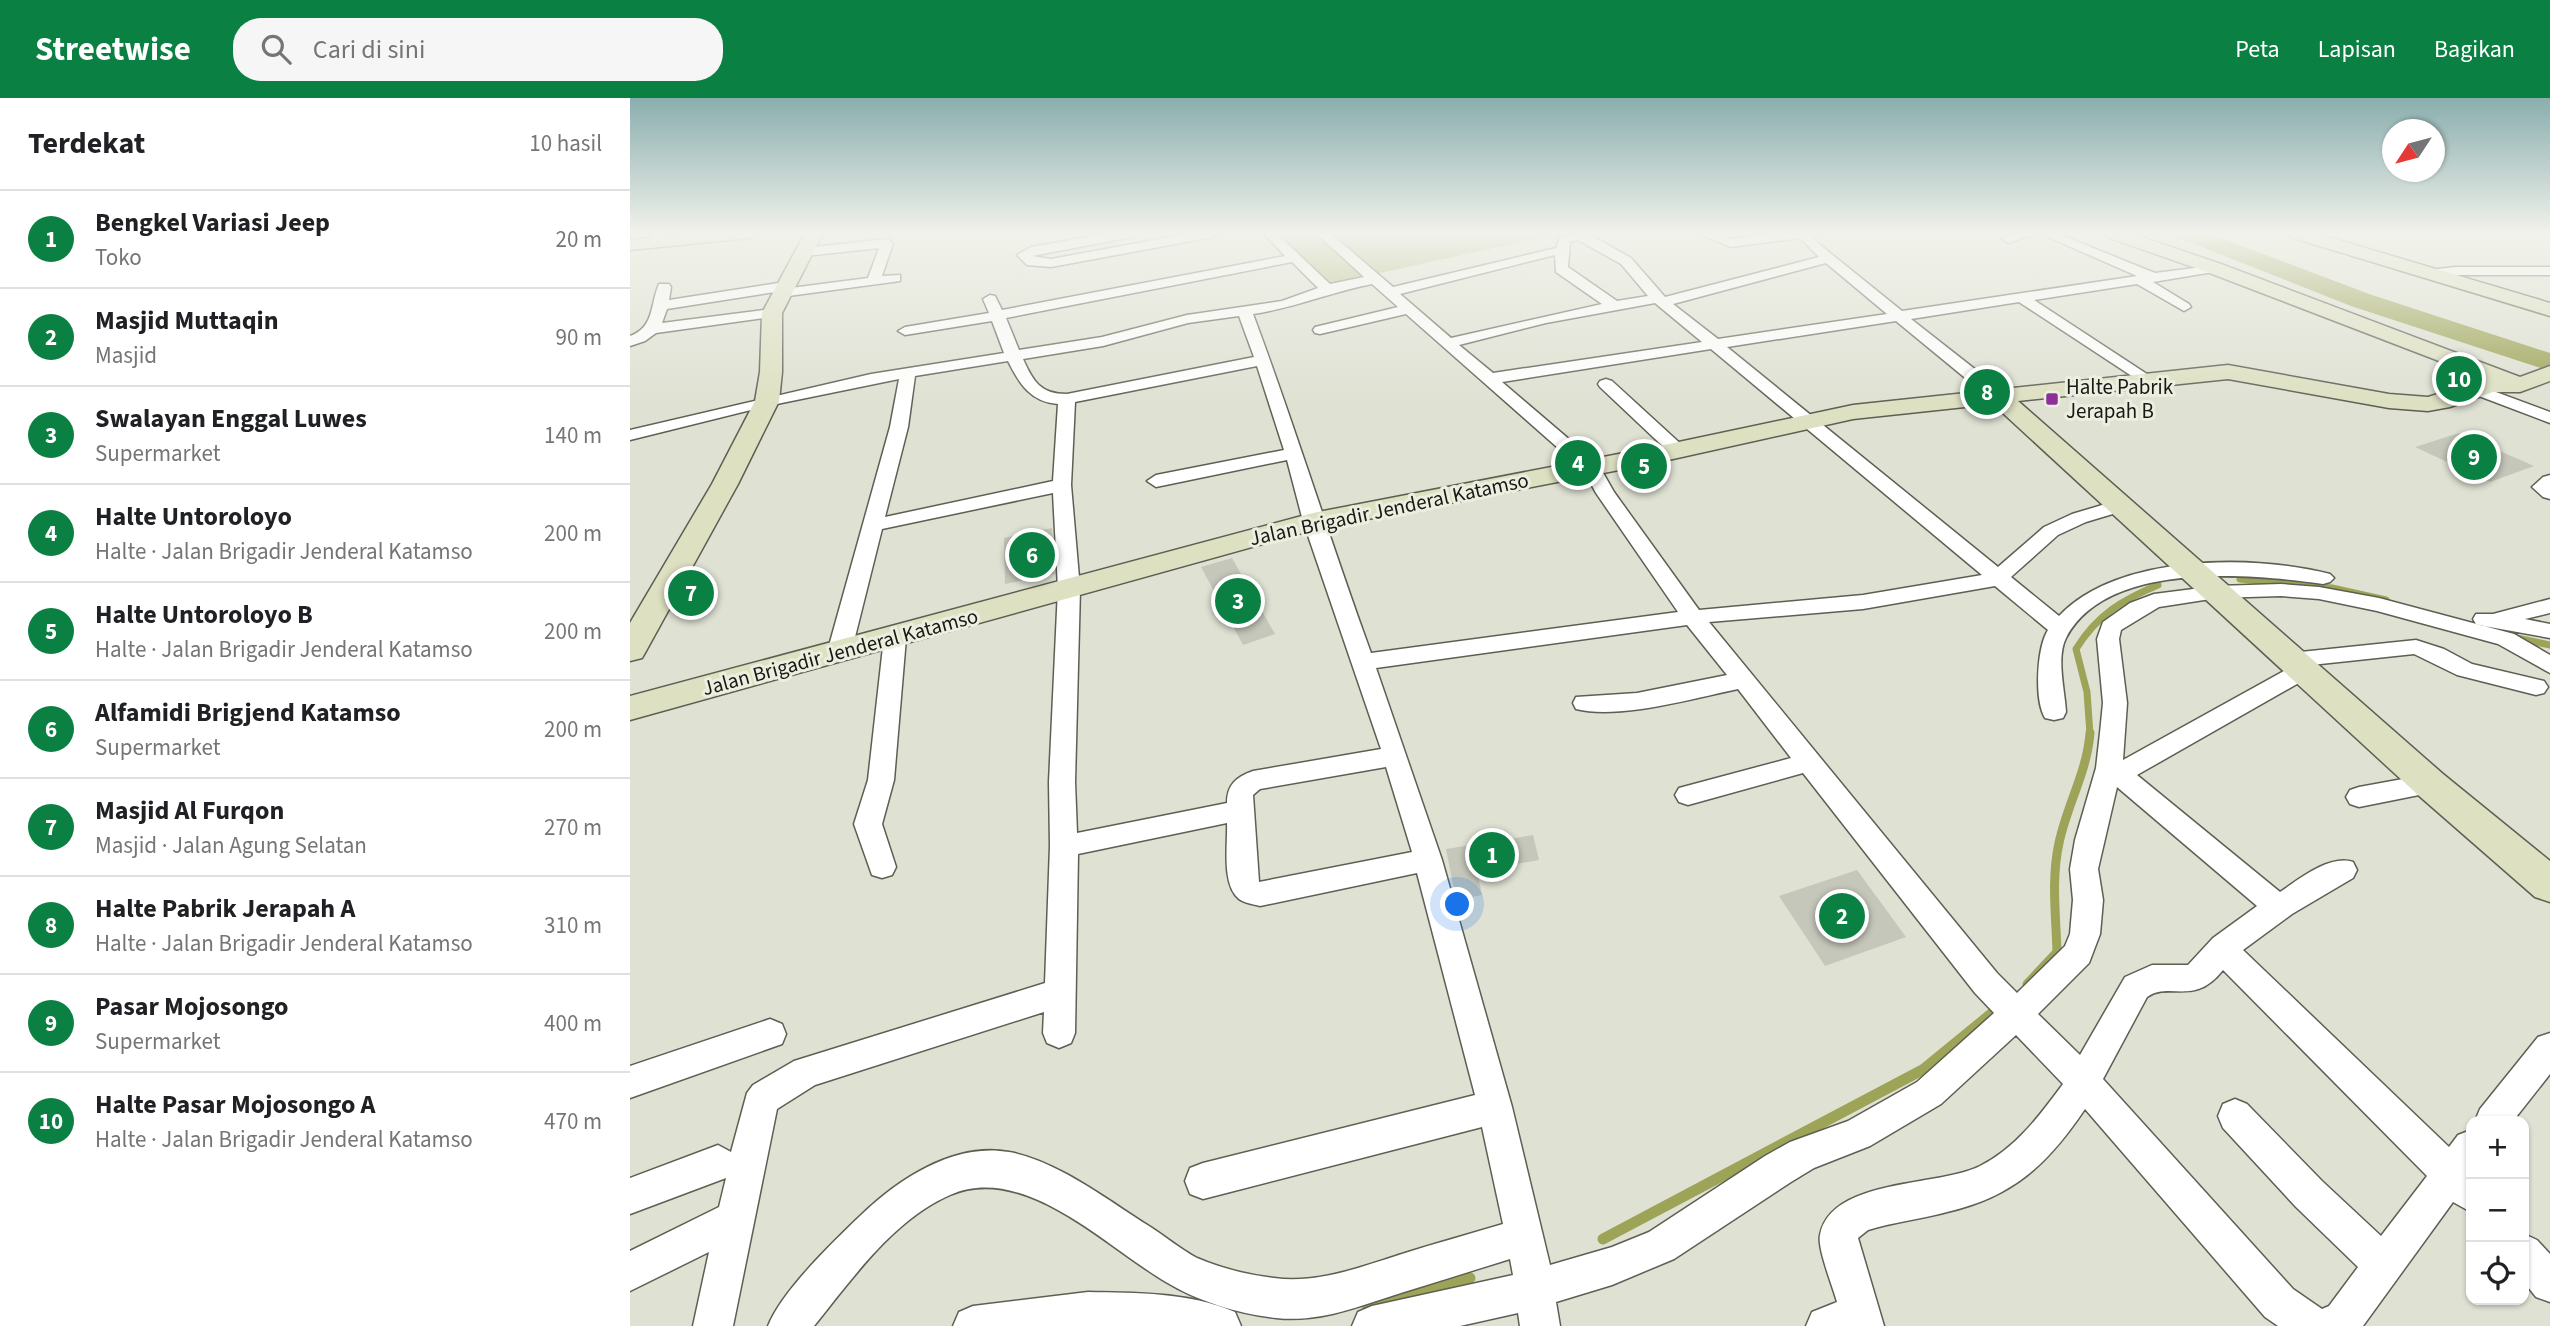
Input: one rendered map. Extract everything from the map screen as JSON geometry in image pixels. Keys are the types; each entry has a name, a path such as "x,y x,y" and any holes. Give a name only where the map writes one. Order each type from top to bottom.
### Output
{"main road":[{"path":"630,651 726,480 766,401 771,372 772,313 783,290"},
{"path":"2273,290 2510,380"},
{"path":"2484,290 2550,310"},
{"name":"Jalan Brigadir Jenderal Katamso","path":"630,708 895,638 1313,521 1592,468 1807,421 1878,408 2147,382 2219,372 2239,373 2370,398 2428,404 2510,380 2550,350"},
{"path":"1998,396 2430,784 2550,885"}],"street":[{"path":"654,329 663,290"},
{"path":"661,306 781,290"},
{"path":"905,331 993,307 1085,290"},
{"path":"630,435 766,401 908,373 1103,341 1169,323 1298,302 1324,290"},
{"path":"1390,292 1397,290"},
{"path":"1592,290 1613,305"},
{"path":"1652,290 1997,579 2061,629"},
{"path":"1448,343 1613,305 1660,300 1700,290"},
{"path":"1866,290 1998,396"},
{"path":"1488,379 2076,290"},
{"path":"2163,290 2184,307"},
{"path":"1390,292 1592,468 1605,493 1693,617 2003,999 2082,1080 2278,1303 2312,1326"},
{"path":"2022,299 2147,382"},
{"path":"993,307 1012,355 1039,394 1066,402 1262,360"},
{"path":"1320,330 1408,309"},
{"path":"1245,311 1294,453 1313,521 1396,757 1428,860 1495,1107 1525,1236 1538,1308"},
{"path":"630,341 643,338 654,329 772,313"},
{"path":"839,653 898,430 908,373"},
{"path":"2510,380 2550,418"},
{"path":"1606,384 1678,450"},
{"path":"1059,1033 1064,846 1062,782 1069,589 1062,485 1066,402"},
{"path":"1156,481 1294,453"},
{"path":"2550,481 2541,487 2550,493"},
{"path":"873,525 1062,485"},
{"path":"1362,662 1693,617 1863,602 1997,579 2051,531 2079,517 2119,506"},
{"path":"1372,1326 1538,1308 1612,1266 1661,1246 1694,1227 1778,1169 1892,1116 1929,1093 2003,999 2078,954 2085,934 2088,900 2084,869 2089,840 2113,771 2115,704 2108,639 2111,627 2127,614 2154,601 2208,584 2283,572 2320,577 2487,625 2550,665"},
{"path":"2054,712 2053,641 2069,615 2105,590 2156,575 2208,584 2319,593 2487,625 2550,631"},
{"path":"2487,625 2550,606"},
{"path":"882,867 868,824 881,780 895,638"},
{"path":"2113,771 2180,742 2297,665 2416,647 2436,654 2465,670 2536,687"},
{"path":"1585,703 1637,701 1744,680"},
{"path":"1396,757 1253,781 1240,791 1243,883 1250,892 1260,894 1428,860"},
{"path":"1688,795 1810,762"},
{"path":"2113,771 2279,908"},
{"path":"2359,797 2430,784"},
{"path":"1064,846 1241,810"},
{"path":"1850,1322 1838,1237 1840,1229 1864,1213 1954,1193 1994,1178 2029,1153 2054,1126 2136,987 2147,978 2156,976 2188,978 2200,974 2222,949 2279,908 2343,870"},
{"path":"2222,949 2465,1171 2384,1265 2343,1320 2330,1326"},
{"path":"713,1326 759,1105 765,1097 806,1072 1059,993"},
{"path":"630,1082 770,1034"},
{"path":"2496,1116 2550,1048"},
{"path":"1203,1181 1495,1107"},
{"path":"2235,1116 2299,1185 2384,1265"},
{"path":"630,1196 718,1163"},
{"path":"788,1326 847,1258 893,1212 923,1189 943,1179 973,1170 1007,1170 1037,1180 1140,1241 1185,1272 1275,1299 1325,1296 1525,1236"},
{"path":"630,1272 734,1219"},
{"path":"2529,1259 2550,1283"},
{"path":"973,1326 1088,1312 1165,1314 1221,1326"}],"building":[{"path":"2459,433 2534,466 2490,482 2415,447"},
{"path":"1052,528 1055,574 1005,584 1004,538"},
{"path":"1232,558 1275,634 1243,645 1201,567"},
{"path":"713,578 700,604 673,608 687,582"},
{"path":"1533,835 1539,860 1477,871 1482,895 1456,900 1446,849"},
{"path":"1857,870 1906,937 1825,966 1779,896"}],"waterway":[{"path":"2335,290 2550,362"},
{"path":"2240,579 2332,588 2386,600"},
{"path":"2090,733 2087,692 2076,649 2111,610 2158,585"},
{"path":"2512,637 2550,645"},
{"path":"2027,984 2057,952 2055,870 2063,829 2085,761 2090,733"},
{"path":"1603,1239 1924,1069 2001,1006"},
{"path":"1366,1304 1470,1278"}],"place":[{"name":"Halte Pasar Mojosongo A","path":"2459,379"},
{"name":"Halte Pabrik Jerapah A","path":"1987,392"},
{"name":"Halte Pabrik Jerapah B","path":"2052,399"},
{"name":"Pasar Mojosongo","path":"2474,457"},
{"name":"Halte Untoroloyo","path":"1578,463"},
{"name":"Halte Untoroloyo B","path":"1644,466"},
{"name":"Alfamidi Brigjend Katamso","path":"1032,555"},
{"name":"Masjid Al Furqon","path":"691,593"},
{"name":"Swalayan Enggal Luwes","path":"1238,601"},
{"name":"Bengkel Variasi Jeep","path":"1492,855"},
{"name":"Masjid Muttaqin","path":"1842,916"}]}
